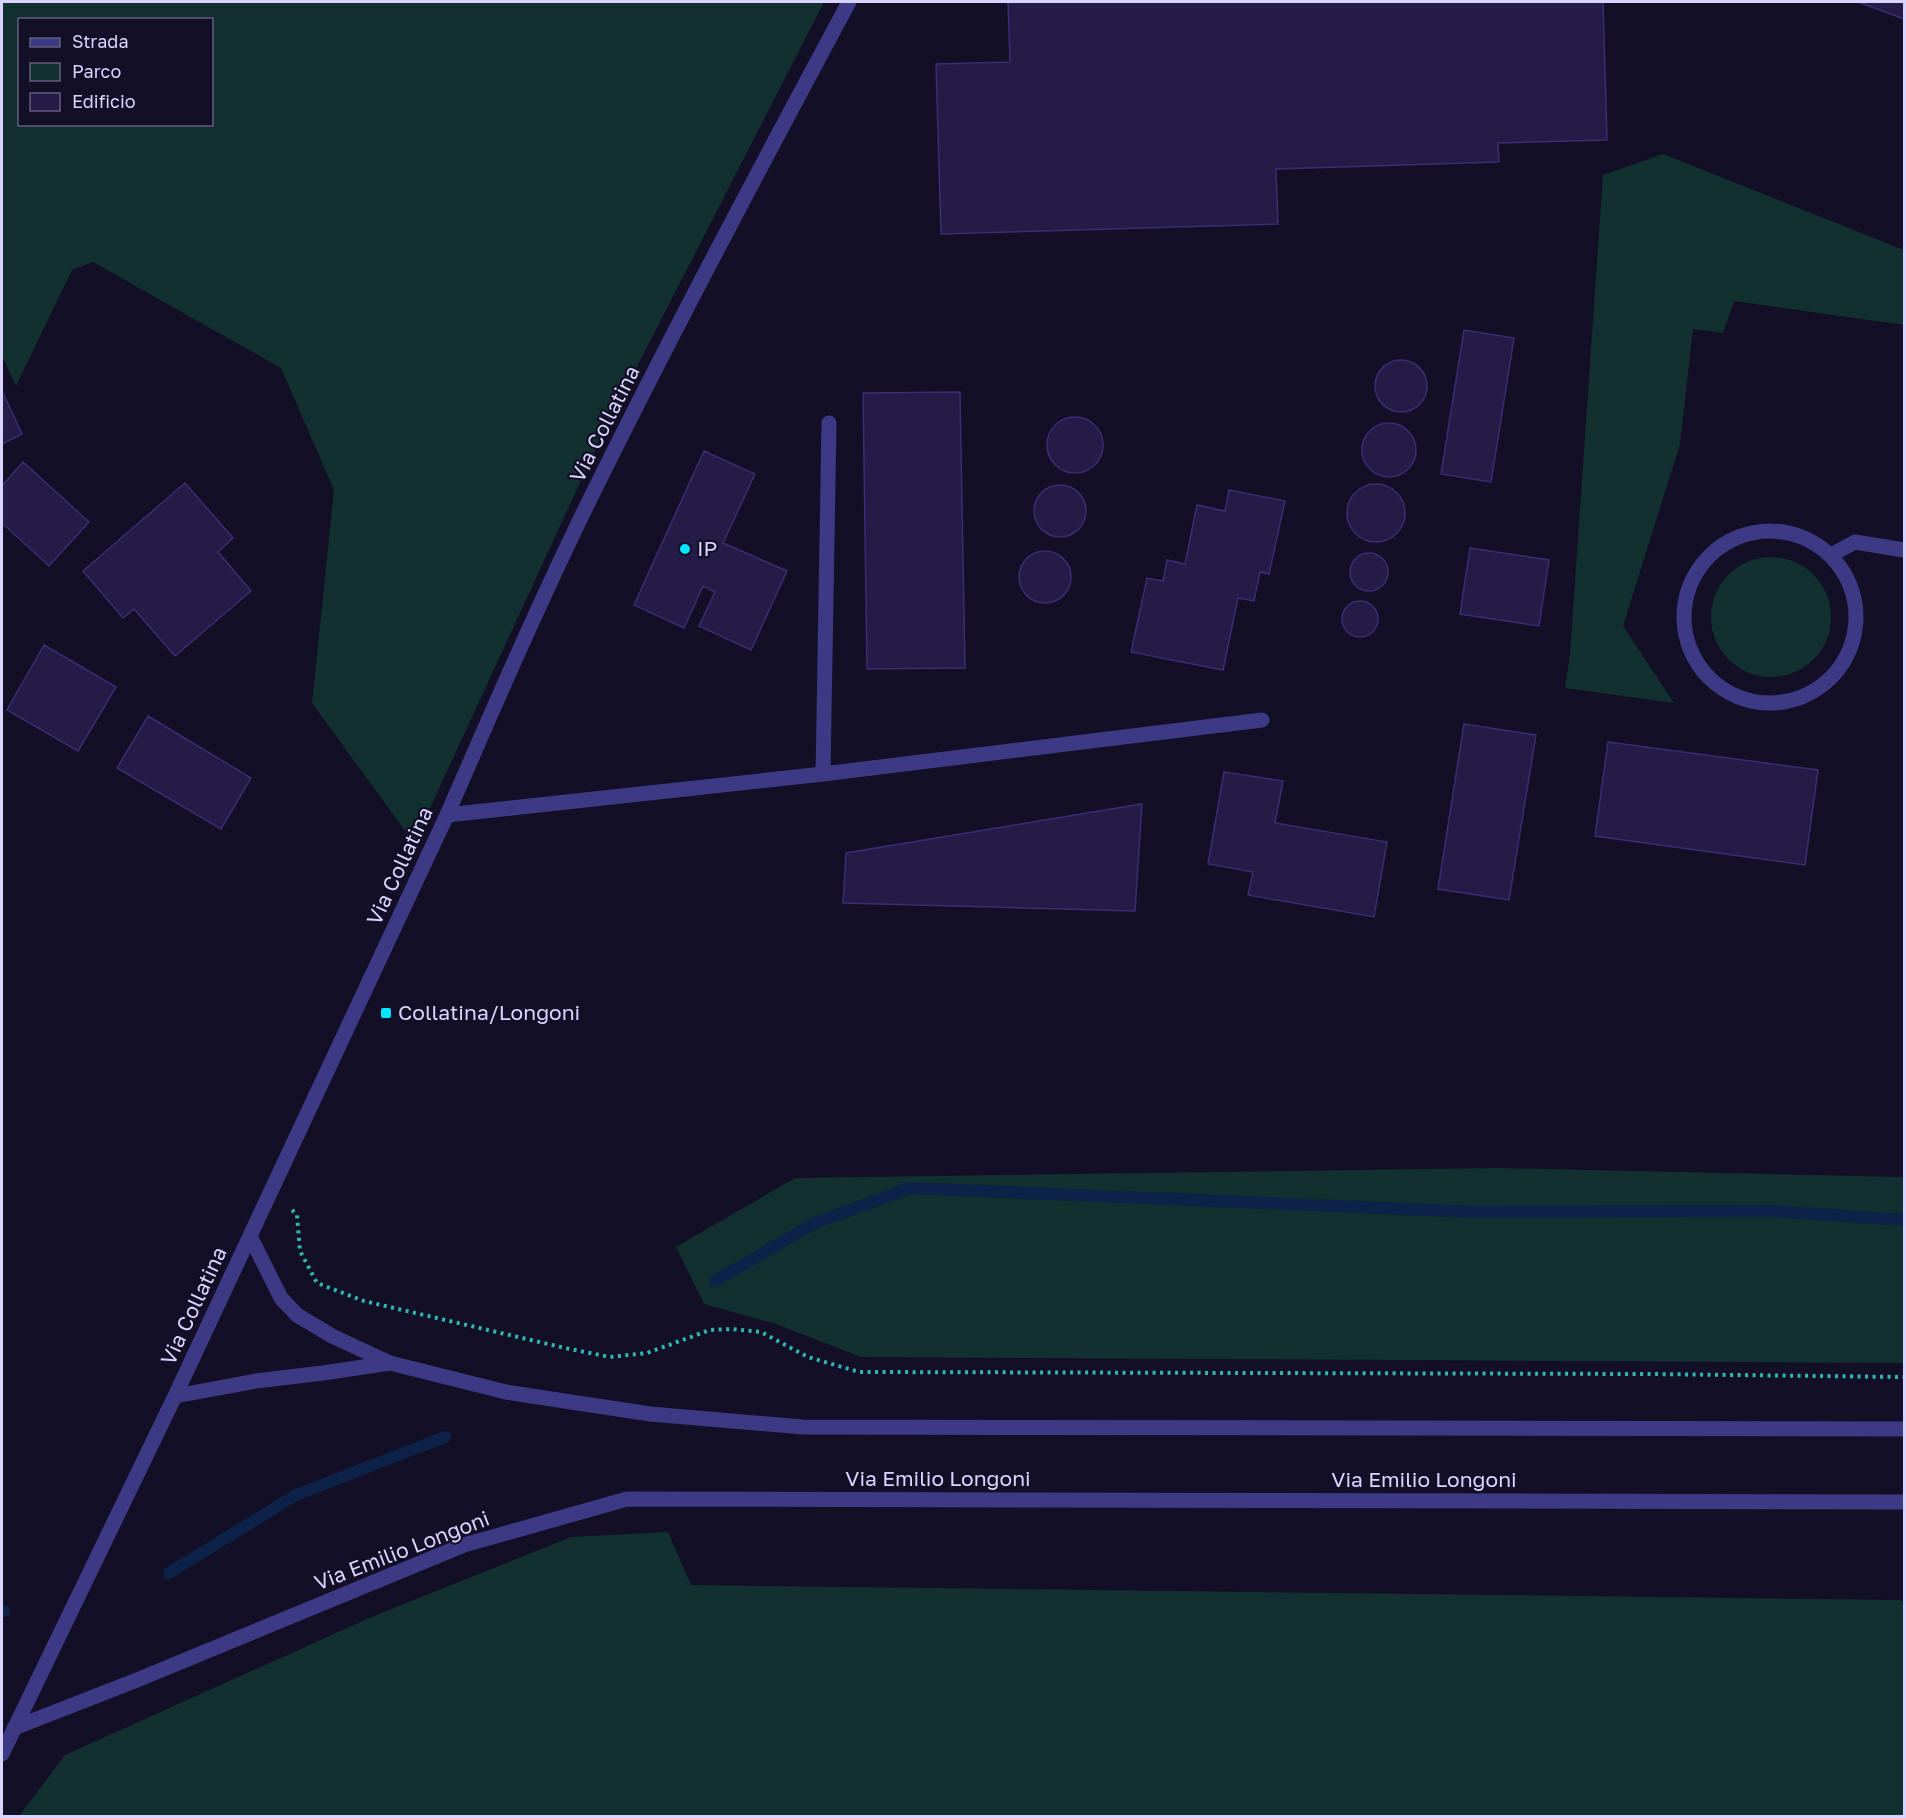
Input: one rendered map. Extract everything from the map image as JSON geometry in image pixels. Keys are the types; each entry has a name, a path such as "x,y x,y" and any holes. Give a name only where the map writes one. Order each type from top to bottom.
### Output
{"street":[{"name":"Via Collatina","path":"2,1754 175,1396 447,815 480,738 590,501 733,218 849,2"},
{"path":"823,774 829,423"},
{"path":"1757,531 1784,531 1809,539 1831,555 1848,579 1856,607 1854,636 1843,664 1823,686 1797,699 1768,704 1740,699 1715,685 1695,663 1685,635 1683,606 1692,578 1709,554 1731,539 1757,531"},
{"path":"1831,555 1855,542 1905,550"},
{"path":"447,815 823,774 1262,720"},
{"path":"250,1236 281,1298 297,1315 321,1330 390,1363 506,1392 650,1414 803,1427 1905,1429"},
{"path":"175,1396 256,1381 390,1363"},
{"name":"Via Emilio Longoni","path":"14,1728 137,1680 464,1545 627,1499 1905,1502"}],"path":[{"path":"272,1186 297,1215 300,1251 317,1283 364,1301 610,1357 647,1353 710,1330 732,1329 761,1332 808,1357 859,1372 1905,1377"}],"green space":[{"path":"2,2 824,2 601,437 414,843 312,703 334,490 281,368 93,262 72,270 16,386 2,356"},
{"path":"1663,154 1904,250 1904,325 1734,301 1723,333 1693,329 1680,444 1623,626 1674,703 1565,688 1570,654 1603,175"},
{"path":"1771,557 1794,562 1813,575 1826,594 1831,617 1826,640 1813,659 1794,672 1771,677 1748,672 1729,659 1716,640 1711,617 1716,594 1729,575 1748,562"},
{"path":"1496,1168 1904,1177 1904,1363 861,1357 776,1324 704,1304 676,1247 795,1178"},
{"path":"668,1532 691,1585 1899,1600 1904,1602 1904,1816 19,1816 65,1755 374,1616 571,1537"}],"building":[{"path":"1008,2 1603,2 1607,140 1498,143 1499,162 1276,169 1278,224 941,234 936,64 1010,62"},
{"path":"1858,2 1904,2 1904,19"},
{"path":"1464,330 1514,338 1491,482 1441,474"},
{"path":"1396,360 1406,360 1415,364 1423,372 1427,386 1423,400 1415,408 1406,412 1396,412 1387,408 1379,400 1375,391 1375,381 1379,372 1387,364"},
{"path":"2,391 22,434 2,444"},
{"path":"960,392 965,668 867,669 863,393"},
{"path":"1075,417 1086,419 1095,425 1101,434 1103,445 1101,456 1095,465 1086,471 1075,473 1064,471 1055,465 1049,456 1047,445 1049,434 1055,425 1064,419"},
{"path":"1384,423 1394,423 1404,427 1412,435 1416,450 1412,465 1404,473 1394,477 1384,477 1374,473 1366,465 1362,455 1362,445 1366,435 1374,427"},
{"path":"704,451 755,474 723,543 787,571 751,650 699,626 715,592 703,586 684,628 634,605"},
{"path":"23,462 89,522 49,566 2,523 2,486"},
{"path":"185,483 233,538 218,552 251,591 175,656 134,609 123,618 83,571"},
{"path":"1376,484 1392,489 1400,497 1405,513 1400,529 1392,537 1376,542 1360,537 1352,529 1347,513 1352,497 1360,489"},
{"path":"1060,485 1070,487 1078,493 1084,501 1086,511 1084,521 1078,529 1070,535 1060,537 1050,535 1042,529 1036,521 1034,511 1036,501 1042,493 1050,487"},
{"path":"1229,490 1285,501 1269,574 1260,572 1254,601 1238,598 1223,670 1131,652 1147,578 1163,581 1167,560 1185,564 1197,505 1225,511"},
{"path":"1470,548 1549,560 1539,626 1460,614"},
{"path":"1040,551 1050,551 1064,558 1071,577 1064,596 1050,603 1040,603 1030,599 1023,592 1019,582 1019,572 1023,562 1030,555"},
{"path":"1369,553 1382,559 1388,572 1382,585 1369,591 1356,585 1350,572 1356,559"},
{"path":"1360,601 1373,606 1378,619 1373,632 1360,637 1347,632 1342,619 1347,606"},
{"path":"44,645 116,687 78,751 7,710"},
{"path":"148,716 251,778 221,829 117,768"},
{"path":"1464,724 1536,735 1509,900 1438,889"},
{"path":"1608,742 1818,770 1805,865 1595,836"},
{"path":"1224,772 1283,781 1275,823 1387,842 1374,917 1248,895 1253,872 1208,864"},
{"path":"1142,804 1135,911 843,903 846,853"}],"waterway":[{"path":"715,1281 815,1223 910,1188 1477,1212 1772,1211 1904,1220"},
{"path":"169,1573 296,1495 445,1437"}],"place":[{"name":"IP","path":"685,549"},
{"name":"Collatina/Longoni","path":"386,1013"}]}
